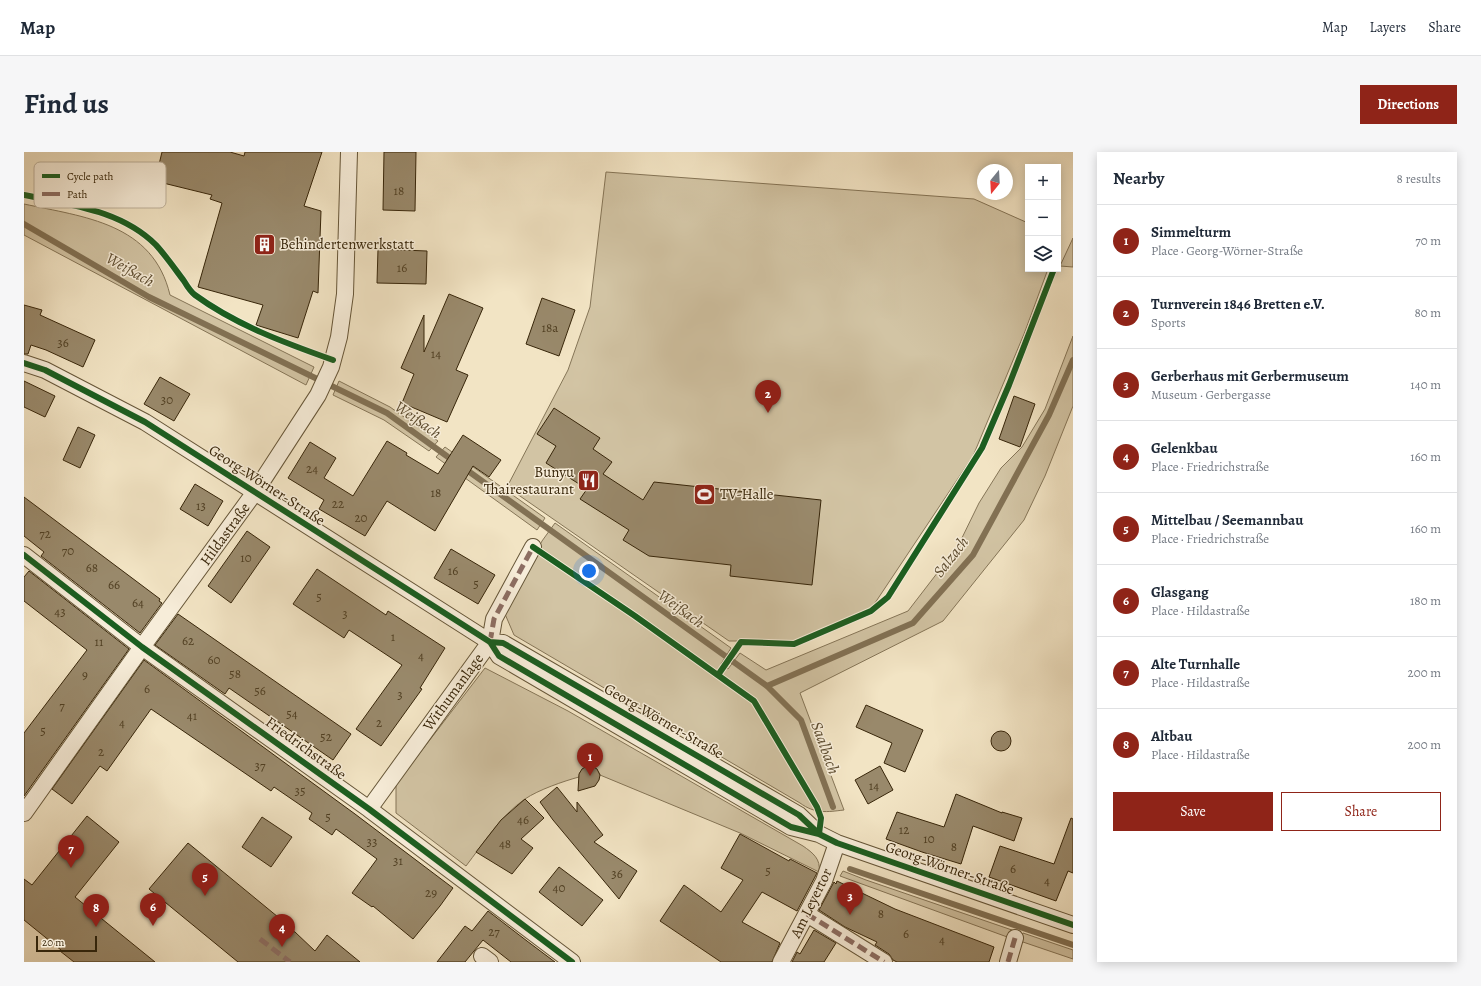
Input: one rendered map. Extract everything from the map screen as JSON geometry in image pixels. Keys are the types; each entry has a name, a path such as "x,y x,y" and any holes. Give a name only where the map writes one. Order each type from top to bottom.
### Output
{"street":[{"name":"Hildastraße","path":"24,813 255,492 318,395 331,367 339,337 345,294 349,152"},
{"name":"Georg-Wörner-Straße","path":"24,363 45,370 145,422 362,562 490,642 503,643 673,741 799,815 819,834 837,842 1073,925"},
{"name":"Withumanlage","path":"368,809 490,642 494,619 533,547"},
{"name":"Friedrichstraße","path":"24,555 142,647 368,809 572,962"},
{"name":"Am Leyertor","path":"781,962 824,881 837,842"},
{"path":"807,914 884,962"},
{"path":"1008,962 1016,938"}],"shaded area":[{"path":"606,172 974,199 1025,222 1025,272 1047,272 1024,334 973,456 871,609 794,641 729,641 507,487 568,370 590,307"},
{"path":"24,204 34,206 34,208 42,208 70,214 113,227 132,238 148,252 161,271 170,295 314,367 306,385 24,235"},
{"path":"1073,238 1073,267 1061,266"},
{"path":"1073,336 1073,406 1045,476 1024,520 943,621 800,693 844,810 816,811 806,807 514,635 505,614 542,541 555,523 731,648 721,664 728,669 740,653 766,670 908,611 958,546 979,503 1001,468 1022,447 1045,409"},
{"path":"339,381 390,407 438,441 429,451 384,420 333,395"},
{"path":"445,447 545,518 537,530 436,457"},
{"path":"485,668 568,711 803,846 816,857 819,863 819,872 740,833 600,775 597,770 589,766 580,772 579,777 537,792 516,806 500,821 466,866 396,813 396,784"},
{"path":"843,871 1012,930 1010,938 840,876"},
{"path":"1023,933 1073,950 1073,959 1020,941"}],"building":[{"name":"Behindertenwerkstatt","path":"162,152 230,152 244,156 245,152 322,152 304,206 321,211 318,293 313,291 298,338 256,325 263,305 198,287 222,203 210,199 212,195 166,184 166,162 160,162"},
{"path":"384,152 416,152 415,211 383,210"},
{"path":"378,249 427,251 426,284 377,283"},
{"path":"449,294 483,308 456,370 468,375 447,422 402,403 414,374 401,368 424,315 424,352"},
{"path":"542,298 575,310 559,356 526,344"},
{"path":"24,305 42,310 40,315 95,340 83,367 46,350 31,345 28,354 24,354"},
{"path":"160,377 190,394 174,421 144,404"},
{"path":"24,381 55,396 45,417 24,407"},
{"path":"1014,396 1035,404 1020,447 999,439"},
{"name":"TV-Halle","path":"554,408 600,438 593,449 612,462 603,474 643,500 654,482 821,500 812,585 730,576 731,565 649,556 623,540 629,530 580,499 587,489 546,463 556,446 537,434"},
{"path":"78,427 95,435 80,468 63,460"},
{"path":"463,435 501,460 489,477 473,466 435,531 387,501 365,536 319,509 324,500 288,478 310,442 336,458 324,478 353,496 387,441 407,453 406,455 438,474"},
{"path":"195,484 223,501 208,526 180,509"},
{"path":"24,497 160,599 159,601 162,603 140,633 41,556 44,552 24,536"},
{"path":"247,531 270,547 231,603 208,586"},
{"path":"451,549 495,575 478,604 434,578"},
{"path":"317,569 386,615 388,611 445,648 420,688 422,689 381,746 356,729 402,665 349,630 344,638 293,604"},
{"path":"29,571 129,649 24,796 24,733 87,650 24,601 24,577"},
{"path":"178,614 351,734 333,760 229,688 225,694 155,645"},
{"path":"144,660 355,814 453,888 413,939 373,906 372,907 352,893 377,859 336,829 332,835 309,819 312,813 274,787 271,791 151,709 107,771 100,766 72,804 52,789"},
{"path":"866,705 923,730 905,772 884,763 892,743 856,727"},
{"path":"1001,731 1008,734 1011,741 1008,748 1001,751 994,748 991,741 994,734"},
{"path":"587,766 592,766 597,769 600,775 599,780 595,786 578,791 579,774 582,769"},
{"path":"880,766 893,790 868,804 855,780"},
{"path":"557,787 577,812 577,802 603,835 594,842 637,871 619,899 553,820 540,802"},
{"path":"956,794 1002,813 1022,818 1014,841 973,826 961,864 886,839 897,812 944,827"},
{"path":"525,799 544,818 521,839 533,848 512,874 476,852 501,820"},
{"path":"87,816 119,842 75,897 155,962 74,962 24,920 24,879 32,885"},
{"path":"262,817 292,837 271,867 242,847"},
{"path":"1071,818 1073,819 1073,873 1068,871 1056,901 989,877 1000,846 1054,864"},
{"path":"740,834 789,861 790,859 817,873 797,911 762,892 742,922 780,943 772,962 721,962 660,921 684,885 721,912 743,880 721,868"},
{"path":"188,843 278,917 273,923 295,932 315,951 327,935 360,962 238,962 149,889"},
{"path":"559,867 603,900 582,926 539,892"},
{"path":"837,881 895,909 994,947 989,962 897,962 893,960 889,954 875,945 877,942 845,927 819,910 834,882 836,884"},
{"path":"488,911 555,962 511,962 483,940 465,962 437,962 465,926 472,931"},
{"path":"814,930 836,943 824,962 792,962 797,952 800,954"}],"waterway":[{"name":"Weißach","path":"24,224 149,297 387,413 455,462"},
{"name":"Salzach","path":"767,686 913,623 973,555 1049,415 1073,360"},
{"name":"Weißach","path":"464,468 767,686 801,720 833,807"},
{"name":"Saalbach","path":"850,869 1073,945"}],"marked path":[{"path":"490,642 494,619 533,547 535,548"},
{"path":"807,914 884,962"},
{"path":"1008,962 1015,938"},
{"path":"260,939 290,962"}],"cycle path":[{"path":"24,195 34,197"},
{"path":"84,208 111,216 142,233 156,245 192,292 211,306 261,332 333,360"},
{"path":"718,675 741,642 794,644 871,611 888,597 982,448 1009,385 1053,272"},
{"path":"24,363 45,370 145,422 490,642 499,656 791,827 819,834 837,843 1073,925"},
{"path":"533,547 635,616 754,701 817,807 821,818 819,834"},
{"path":"24,555 142,647 369,809 572,962"},
{"path":"490,642 503,643 799,815 818,833"}],"place":[{"name":"Behindertenwerkstatt","path":"265,244"},
{"name":"Turnverein 1846 Bretten e.V.","path":"768,413"},
{"name":"Bunyu Thairestaurant","path":"589,481"},
{"name":"TV-Halle","path":"704,494"},
{"name":"Simmelturm","path":"590,776"},
{"name":"Alte Turnhalle","path":"71,868"},
{"name":"Mittelbau / Seemannbau","path":"205,896"},
{"name":"Gerberhaus mit Gerbermuseum","path":"850,915"},
{"name":"Glasgang","path":"153,926"},
{"name":"Altbau","path":"96,927"},
{"name":"Gelenkbau","path":"282,947"}]}
